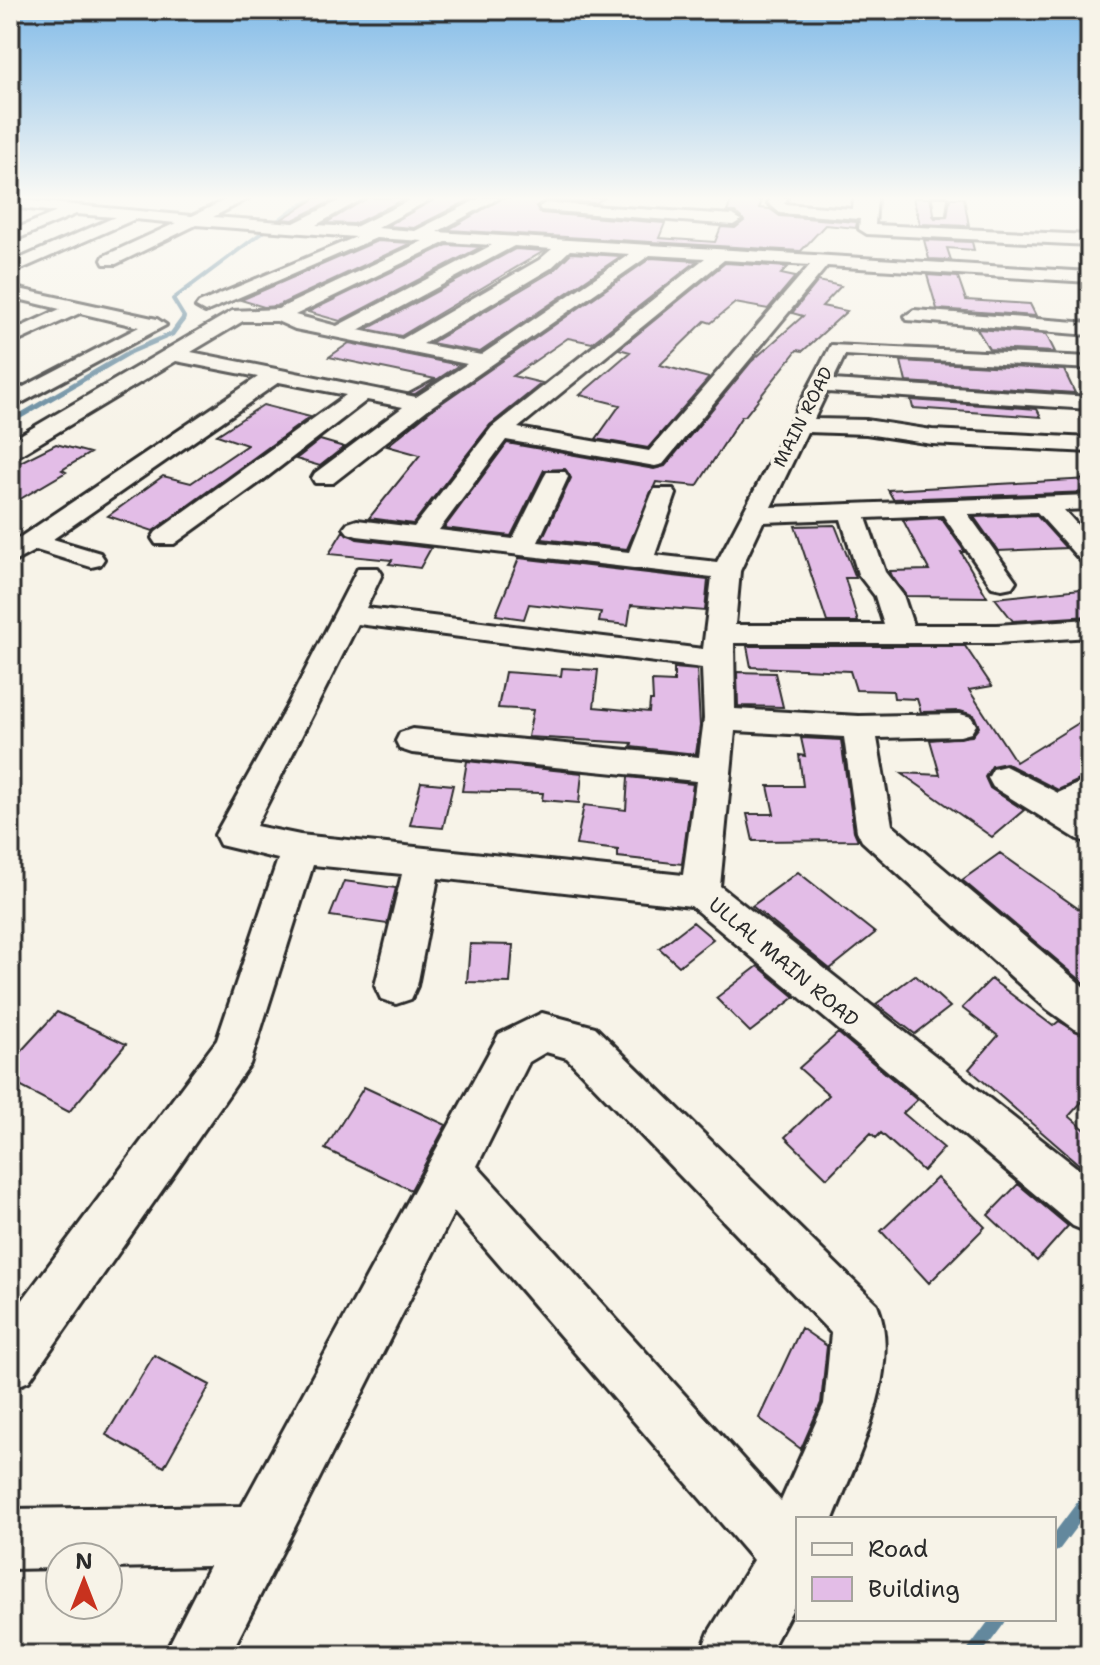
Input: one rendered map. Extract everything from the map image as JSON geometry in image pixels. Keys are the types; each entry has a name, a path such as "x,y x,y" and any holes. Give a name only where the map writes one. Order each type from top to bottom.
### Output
{"street":[{"path":"205,307 278,276"},
{"path":"10,451 239,315 281,315 364,276"},
{"path":"340,332 440,276"},
{"path":"405,346 525,276"},
{"path":"324,478 420,404 609,276"},
{"path":"421,536 500,432 694,276"},
{"path":"500,432 655,459 802,276"},
{"path":"903,276 925,354 1090,363"},
{"path":"1069,276 1090,277"},
{"path":"10,292 157,325 10,403"},
{"path":"911,303 1090,329"},
{"path":"10,339 78,307"},
{"path":"281,315 295,323 484,362"},
{"name":"MAIN ROAD","path":"772,477 802,425 838,349 925,354"},
{"path":"173,354 420,404"},
{"path":"10,556 277,374"},
{"path":"820,385 1090,403"},
{"path":"165,538 255,475 365,391"},
{"path":"802,425 866,427 932,437 1090,445"},
{"path":"522,548 556,477"},
{"name":"ULLAL MAIN ROAD","path":"772,477 726,571 719,647 720,719 700,892 1090,1209"},
{"path":"639,561 664,494"},
{"path":"752,515 1090,502"},
{"path":"1045,505 1090,555"},
{"path":"951,508 1002,581"},
{"path":"851,512 872,574 889,595 902,635"},
{"path":"357,528 726,571"},
{"path":"33,541 91,559"},
{"path":"368,574 303,706 233,835 300,849 700,892"},
{"path":"347,614 719,647 902,635 1090,628"},
{"path":"720,719 859,727 960,725"},
{"path":"859,727 875,831 1062,996 1090,1016"},
{"path":"412,741 715,771"},
{"path":"1005,778 1090,829"},
{"path":"1058,809 1090,791"},
{"path":"10,1362 235,1050 300,849"},
{"path":"396,986 423,862"},
{"path":"196,1655 514,1048 542,1032 580,1041 858,1323 851,1406 803,1517"},
{"path":"449,1170 796,1534 766,1601 732,1655"},
{"path":"10,1539 258,1536"}],"building":[{"path":"297,276 341,276 277,306 264,307 241,300"},
{"path":"383,276 426,276 340,321 308,312"},
{"path":"466,276 502,276 401,336 367,329"},
{"path":"545,276 592,276 480,352 431,343"},
{"path":"625,276 678,276 592,343 568,338 513,376 542,383 490,425 413,524 369,518 420,455 387,446 430,411"},
{"path":"709,276 795,277 768,309 735,303 711,323 705,321 660,365 709,378 648,448 596,439 620,405 580,395 630,352 619,349"},
{"path":"927,276 958,277 966,300 1030,304 1036,316 937,309"},
{"path":"818,281 841,286 822,306 847,311 803,351 797,350 742,416 697,486 656,482 627,549 542,539 571,478 565,469 544,470 511,536 444,528 507,443 654,469 665,466 751,362 803,316 792,313"},
{"path":"977,329 1046,334 1055,352 989,349"},
{"path":"349,343 459,365 415,394 409,393 435,379 329,357"},
{"path":"901,361 1064,370 1075,393 906,382"},
{"path":"911,400 1037,409 1041,417 913,408"},
{"path":"263,405 310,417 153,531 108,516 163,476 191,483 247,445 217,435"},
{"path":"320,440 344,447 320,466 296,459"},
{"path":"56,444 90,453 62,470 66,472 10,505 10,467"},
{"path":"1090,479 1090,492 893,499 888,490"},
{"path":"1036,515 1066,548 998,551 974,517"},
{"path":"941,518 965,552 961,552 987,597 906,596 892,576 890,571 929,570 903,520"},
{"path":"835,525 856,578 845,578 858,622 827,622 795,526"},
{"path":"343,531 357,539 431,548 420,568 389,564 392,560 329,554"},
{"path":"519,558 708,580 705,611 631,605 628,625 599,622 601,612 529,604 524,619 496,615"},
{"path":"1090,588 1090,616 1013,621 995,598"},
{"path":"747,646 965,646 992,686 969,690 1016,762 1090,716 1090,775 1058,790 1006,763 992,766 985,777 990,788 1024,810 992,837 901,773 940,775 930,740 972,736 979,727 974,715 960,711 921,712 917,699 894,698 893,691 856,690 850,671 751,667"},
{"path":"562,668 598,670 594,707 649,712 650,701 653,701 652,681 674,682 674,668 697,670 700,726 696,754 631,747 632,743 528,737 533,710 498,708 505,672 561,676"},
{"path":"737,672 775,673 783,707 738,706"},
{"path":"801,738 841,740 854,831 858,840 753,841 747,814 774,814 768,786 803,786 799,755 805,756"},
{"path":"467,761 582,773 579,803 542,800 543,793 462,791"},
{"path":"628,777 693,784 682,864 618,857 618,850 576,845 584,805 626,810"},
{"path":"421,782 453,785 443,828 410,825"},
{"path":"1000,853 1090,917 1090,988 962,880"},
{"path":"798,872 875,933 830,969 752,906"},
{"path":"344,881 396,888 387,924 330,916"},
{"path":"693,922 713,939 679,966 659,948"},
{"path":"470,944 513,945 510,983 467,982"},
{"path":"758,966 795,997 750,1032 716,998"},
{"path":"915,975 950,1007 915,1034 876,1004"},
{"path":"991,979 1053,1026 1059,1021 1090,1038 1090,1093 1069,1116 1090,1134 1090,1174 969,1069 998,1036 962,1008"},
{"path":"57,1012 126,1044 69,1112 10,1081 10,1063"},
{"path":"838,1033 917,1100 903,1113 944,1148 923,1171 881,1133 876,1138 871,1133 827,1178 785,1137 829,1095 799,1068"},
{"path":"364,1087 446,1125 411,1190 325,1149"},
{"path":"937,1178 985,1227 929,1283 881,1231"},
{"path":"1018,1184 1068,1226 1037,1261 988,1215"},
{"path":"801,1328 827,1346 821,1403 801,1449 759,1418"},
{"path":"154,1355 210,1385 164,1467 106,1435"}],"waterway":[{"path":"183,319 173,299 204,276"},
{"path":"10,422 130,352 172,334 183,319"},
{"path":"1056,1542 1090,1497"},
{"path":"972,1655 998,1621"}]}
